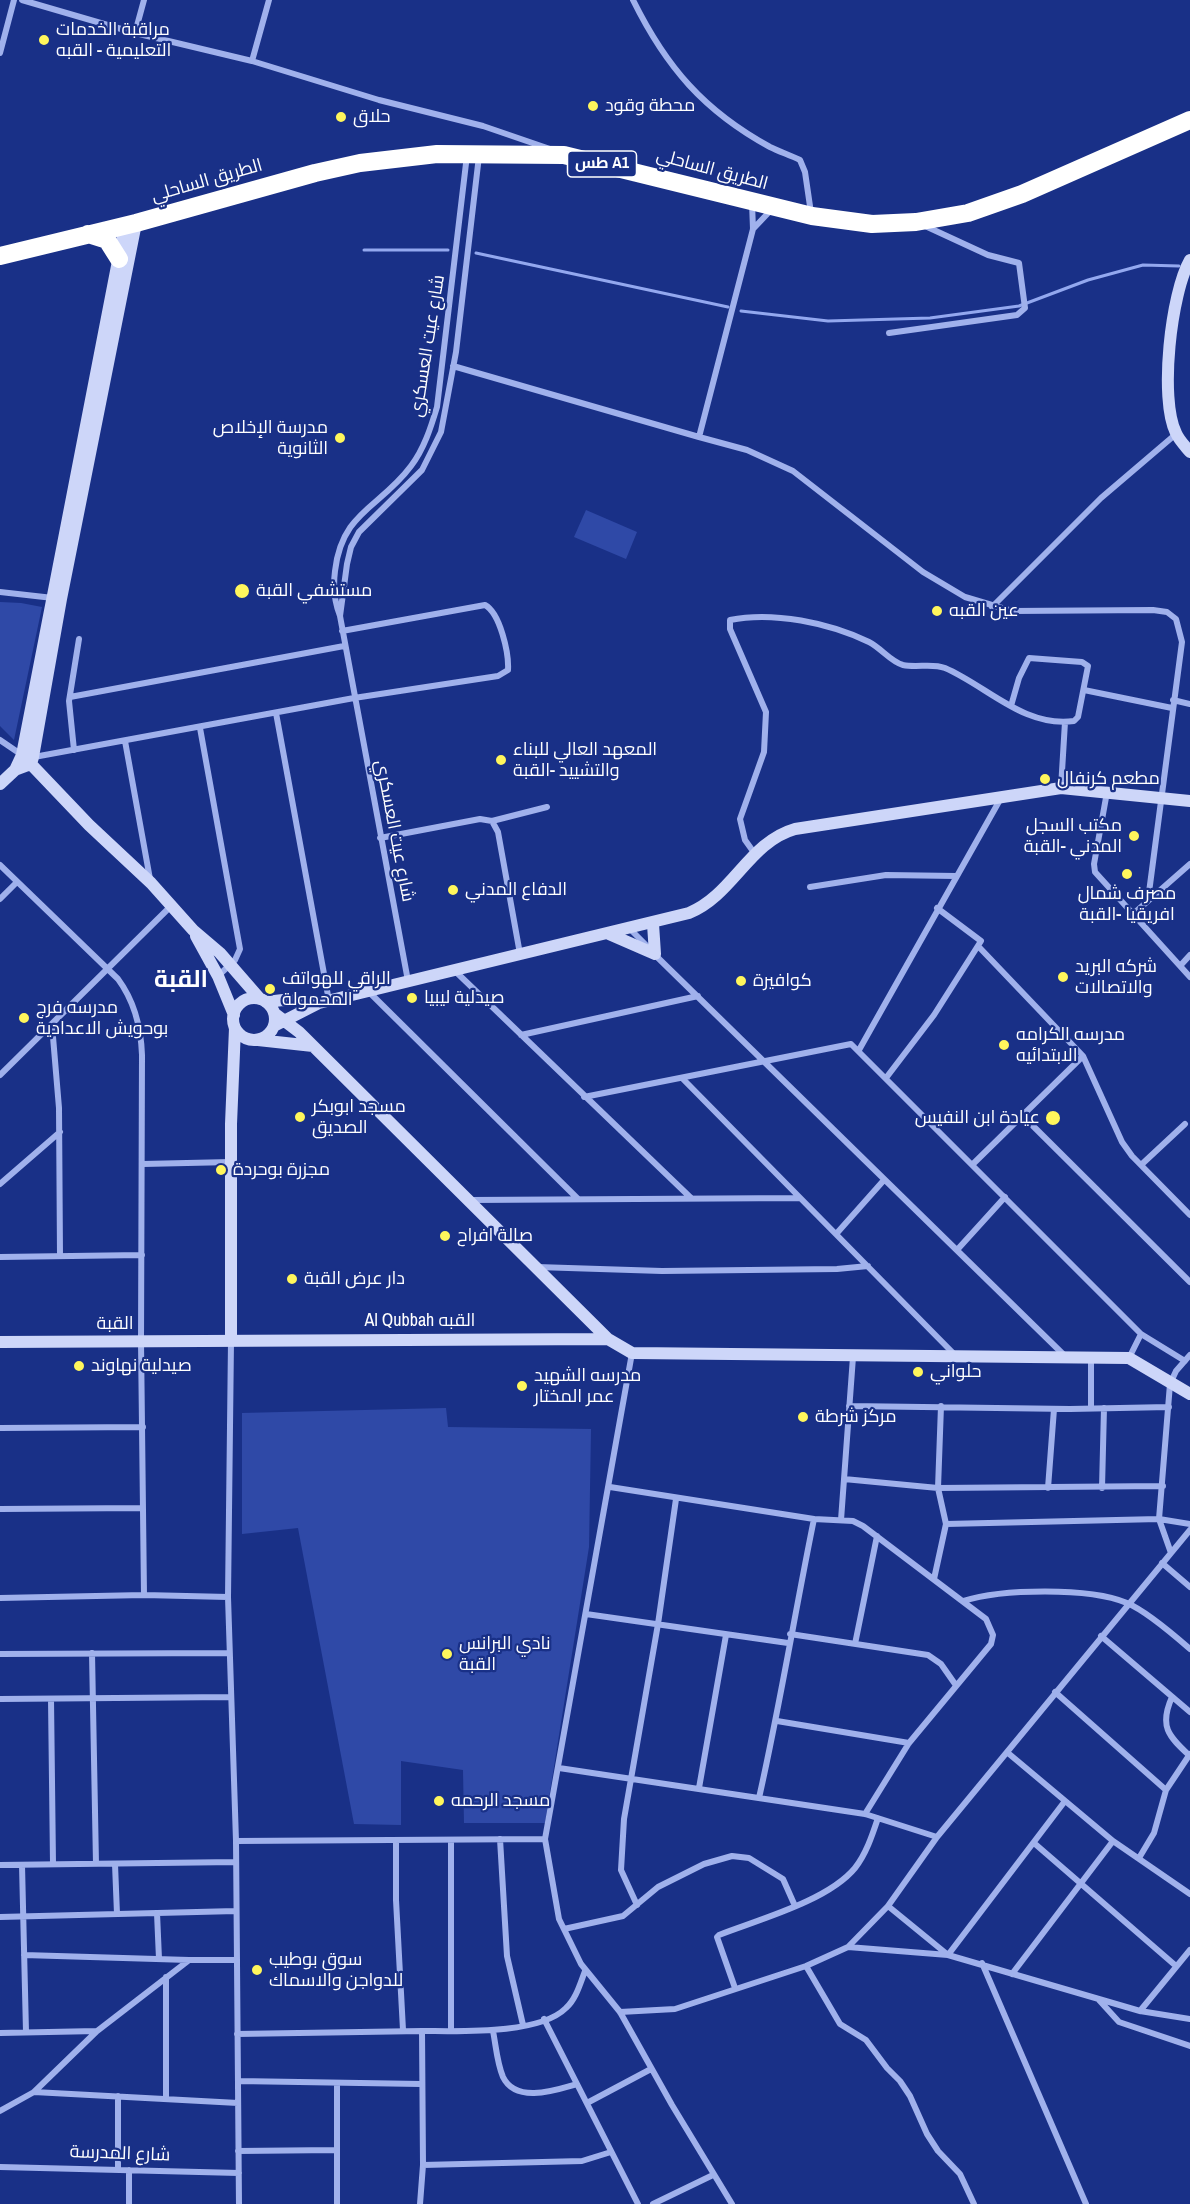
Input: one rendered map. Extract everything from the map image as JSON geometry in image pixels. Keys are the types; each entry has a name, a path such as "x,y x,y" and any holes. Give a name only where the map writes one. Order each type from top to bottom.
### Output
{"highway":[{"name":"الطريق الساحلي","path":"0,256 360,163 436,154 564,155 812,216 872,224 916,222 968,213 1022,194 1190,120"},
{"path":"86,234 107,240 118,259"}],"street":[{"path":"0,53 14,0"},
{"path":"22,0 135,33 252,61 379,100 493,129 564,155"},
{"path":"135,33 144,0"},
{"path":"252,61 269,0"},
{"path":"633,0 669,64 700,97 770,147 800,160 805,172 812,216"},
{"name":"شارع عيت العسكري","path":"340,616 351,547 369,520 397,497 422,470 441,432 447,410 453,366 473,154"},
{"name":"شارع عيت العسكري","path":"408,981 340,616 335,604 334,580 340,544 349,527 412,465 430,429 437,407 473,154"},
{"path":"699,437 753,229 752,202"},
{"path":"753,229 773,208"},
{"path":"890,333 1017,315 1025,308 1021,266 1016,260 988,255 916,222"},
{"path":"29,758 118,259 130,224"},
{"path":"56,598 130,224"},
{"path":"1190,260 1178,294 1168,364 1170,411 1176,434 1190,452"},
{"path":"453,366 747,450 793,471 923,572 965,597 992,607 1012,611 1153,610 1167,612 1176,619 1182,634 1148,900"},
{"path":"437,407 447,410"},
{"path":"992,607 1101,498 1176,434"},
{"path":"0,592 56,598"},
{"path":"0,784 29,758 354,698 498,676 508,670 507,649 491,609 485,605 342,631"},
{"path":"755,854 745,840 740,819 764,752 766,712 733,635 730,620 793,620 853,635 877,646 903,665 945,668 1011,706 1029,715 1065,722 1077,719 1088,671 1086,664 1034,656 1025,662 1011,706"},
{"path":"74,750 69,707 79,639"},
{"path":"70,697 344,646"},
{"path":"1084,690 1172,708"},
{"path":"1173,700 1190,704"},
{"path":"276,713 324,1002"},
{"path":"1061,788 1065,722"},
{"path":"200,728 240,949 231,964 218,976"},
{"path":"0,740 29,758 89,825 151,883 193,930 231,964 274,1013 313,1046 608,1339 632,1353 1129,1358 1190,1394"},
{"path":"125,741 151,883"},
{"path":"274,1026 324,1002 631,930 701,908 721,892 772,838 795,829 1061,788 1190,801"},
{"path":"1107,792 1094,870 1132,915 1190,976"},
{"path":"859,1050 1001,798"},
{"path":"380,838 480,819 492,821 547,807"},
{"path":"492,821 498,832 520,955"},
{"path":"1132,915 1190,864"},
{"path":"0,865 108,969 127,992 134,1006 141,1038 144,1595"},
{"path":"810,887 886,875 956,876"},
{"path":"0,899 17,882"},
{"path":"0,1075 171,906"},
{"path":"886,1078 934,1015 981,941 937,908"},
{"path":"653,924 655,954"},
{"path":"193,930 218,976 234,1015 235,1028 232,1057 228,1597 236,1842 239,2204"},
{"path":"631,930 1066,1357"},
{"path":"609,934 655,954"},
{"path":"978,946 1083,1056 1122,1142 1141,1165 1188,1210"},
{"path":"1180,966 1190,956"},
{"path":"454,970 691,1198"},
{"path":"368,990 577,1198"},
{"path":"521,1035 698,996"},
{"path":"234,1015 241,1004 253,999 324,1002"},
{"path":"258,1040 270,1033 274,1026 274,1013"},
{"path":"52,1025 58,1077 60,1132 60,1256"},
{"path":"235,1028 244,1038 313,1046"},
{"path":"584,1097 846,1044 851,1044 859,1050 1141,1334 1187,1358 1170,1384 1168,1407 1159,1519 1171,1552"},
{"path":"973,1164 1083,1056"},
{"path":"682,1078 837,1233 957,1358"},
{"path":"1022,1115 1190,1282"},
{"path":"1141,1165 1185,1124"},
{"path":"0,1184 60,1132"},
{"path":"143,1164 231,1162"},
{"path":"837,1233 884,1180"},
{"path":"957,1250 1005,1197"},
{"path":"467,1200 800,1198"},
{"path":"0,1257 142,1255"},
{"path":"536,1267 662,1271 837,1269 868,1266"},
{"path":"1129,1358 1141,1334"},
{"name":"Al Qubbah القبه","path":"231,1340 608,1339"},
{"name":"القبة","path":"0,1342 231,1340"},
{"path":"632,1353 560,1768 545,1839 553,1894 564,1929 585,1971 620,2012 651,2069 732,2204"},
{"path":"841,1520 853,1357"},
{"path":"1091,1358 1091,1408"},
{"path":"849,1406 1168,1407"},
{"path":"934,1579 946,1524 938,1488 941,1406"},
{"path":"1048,1488 1054,1408"},
{"path":"1102,1488 1104,1408"},
{"path":"0,1428 143,1427"},
{"path":"844,1479 938,1488 1163,1486"},
{"path":"610,1487 814,1519 841,1520 863,1526 986,1619 993,1635 991,1644 909,1743 865,1814"},
{"path":"637,1905 621,1870 630,1779 658,1624 676,1499"},
{"path":"0,1509 142,1508"},
{"path":"759,1798 777,1721 788,1643 814,1519"},
{"path":"946,1524 1159,1519 1190,1524"},
{"path":"620,2012 675,2009 806,1966 848,1947 888,1906 937,1837 1190,1530"},
{"path":"855,1644 877,1536"},
{"path":"1162,1563 1190,1587"},
{"path":"963,1601 984,1594 1043,1592 1098,1595 1128,1603 1190,1649"},
{"path":"0,1598 144,1595 228,1597"},
{"path":"586,1614 788,1643"},
{"path":"790,1634 928,1655 941,1664 956,1684"},
{"path":"699,1788 726,1635"},
{"path":"1101,1636 1190,1712"},
{"path":"92,1653 96,1864"},
{"path":"0,1654 229,1653"},
{"path":"1055,1692 1166,1790"},
{"path":"1139,1858 1154,1833 1166,1790 1190,1755 1168,1733 1166,1718 1172,1696"},
{"path":"0,1699 231,1697"},
{"path":"51,1699 53,1864"},
{"path":"777,1721 909,1743"},
{"path":"1008,1752 1113,1842 1190,1894"},
{"path":"560,1768 865,1814 937,1837"},
{"path":"948,1955 1065,1800"},
{"path":"735,1988 717,1937 766,1920 837,1883 853,1871 868,1845 878,1818"},
{"path":"500,1839 507,1956 523,2025"},
{"path":"236,1842 545,1839"},
{"path":"396,1840 396,1900 403,2030"},
{"path":"451,1840 451,2031"},
{"path":"1011,1974 1113,1842"},
{"path":"1034,1843 1176,1966"},
{"path":"564,1929 623,1916 658,1887 704,1864 732,1856 749,1858 783,1879 792,1894 795,1906"},
{"path":"0,1865 236,1862"},
{"path":"116,1864 117,1914"},
{"path":"22,1865 26,2032"},
{"path":"888,1906 948,1955"},
{"path":"0,1917 236,1911"},
{"path":"157,1913 159,1959"},
{"path":"848,1947 948,1955 982,1963 1011,1974 1140,2011 1190,2019"},
{"path":"1140,2011 1190,1950"},
{"path":"24,1955 237,1960"},
{"path":"0,2111 34,2092 97,2031 189,1960"},
{"path":"982,1963 1086,2204"},
{"path":"806,1966 840,2024 866,2040 887,2068 900,2080 927,2134 938,2151 960,2174 974,2204"},
{"path":"237,2034 403,2030 493,2031 544,2019 566,2010 573,2000 585,1971"},
{"path":"166,1977 166,2099"},
{"path":"1099,2000 1119,2022 1190,2046"},
{"path":"544,2019 638,2204"},
{"path":"0,2033 97,2031"},
{"path":"420,2204 423,2165 422,2031"},
{"path":"493,2031 500,2069 504,2080 512,2086 529,2093 544,2094 577,2084"},
{"path":"587,2103 651,2069"},
{"path":"238,2081 422,2084"},
{"path":"337,2084 337,2204"},
{"path":"34,2092 238,2103"},
{"path":"118,2096 118,2169"},
{"path":"238,2151 336,2150"},
{"path":"423,2165 582,2162 611,2152"},
{"name":"شارع المدرسة","path":"0,2167 239,2172"},
{"path":"129,2170 129,2204"},
{"path":"653,2204 713,2175"}],"shaded area":[{"path":"586,510 637,532 626,559 574,537"},
{"path":"0,602 42,607 14,740 0,726"},
{"name":"نادي البرانس القبة","path":"446,1408 448,1427 591,1429 589,1547 545,1823 464,1823 463,1770 401,1761 401,1825 354,1824 298,1528 242,1534 242,1413"}],"waterway":[{"path":"364,250 448,250"},
{"path":"476,253 728,307"},
{"path":"741,311 828,321 930,318 1019,306 1088,280 1143,265 1179,266"}],"place":[{"name":"مراقبة الخدمات التعليمية - القبه","path":"44,40"},
{"name":"محطة وقود","path":"593,106"},
{"name":"حلاق","path":"341,117"},
{"name":"مدرسة الإخلاص الثانوية","path":"340,438"},
{"name":"مستشفي القبة","path":"242,591"},
{"name":"عين القبه","path":"937,611"},
{"name":"المعهد العالي للبناء والتشييد -القبة","path":"501,760"},
{"name":"مطعم كرنفال","path":"1045,779"},
{"name":"مكتب السجل المدني -القبة","path":"1134,836"},
{"name":"مصرف شمال افريقيا -القبة","path":"1127,874"},
{"name":"الدفاع المدني","path":"453,890"},
{"name":"شركه البريد والاتصالات","path":"1063,977"},
{"name":"كوافيرة","path":"741,981"},
{"name":"الراقي للهواتف المحمولة","path":"270,989"},
{"name":"صيدلية ليبيا","path":"412,998"},
{"name":"مدرسه فرج بوحويش الاعدادية","path":"24,1018"},
{"name":"مدرسه الكرامه الابتدائيه","path":"1004,1045"},
{"name":"مسجد ابوبكر الصديق","path":"300,1117"},
{"name":"عيادة ابن النفيس","path":"1053,1118"},
{"name":"مجزرة بوحردة","path":"221,1170"},
{"name":"صالة افراح","path":"445,1236"},
{"name":"دار عرض القبة","path":"292,1279"},
{"name":"صيدلية نهاوند","path":"79,1366"},
{"name":"حلواني","path":"918,1372"},
{"name":"مدرسه الشهيد عمر المختار","path":"522,1386"},
{"name":"مركز شرطة","path":"803,1417"},
{"name":"نادي البرانس القبة","path":"447,1654"},
{"name":"مسجد الرحمه","path":"439,1801"},
{"name":"سوق بوطيب للدواجن والاسماك","path":"257,1970"}],"district":[{"name":"القبة","path":"181,981"}]}
